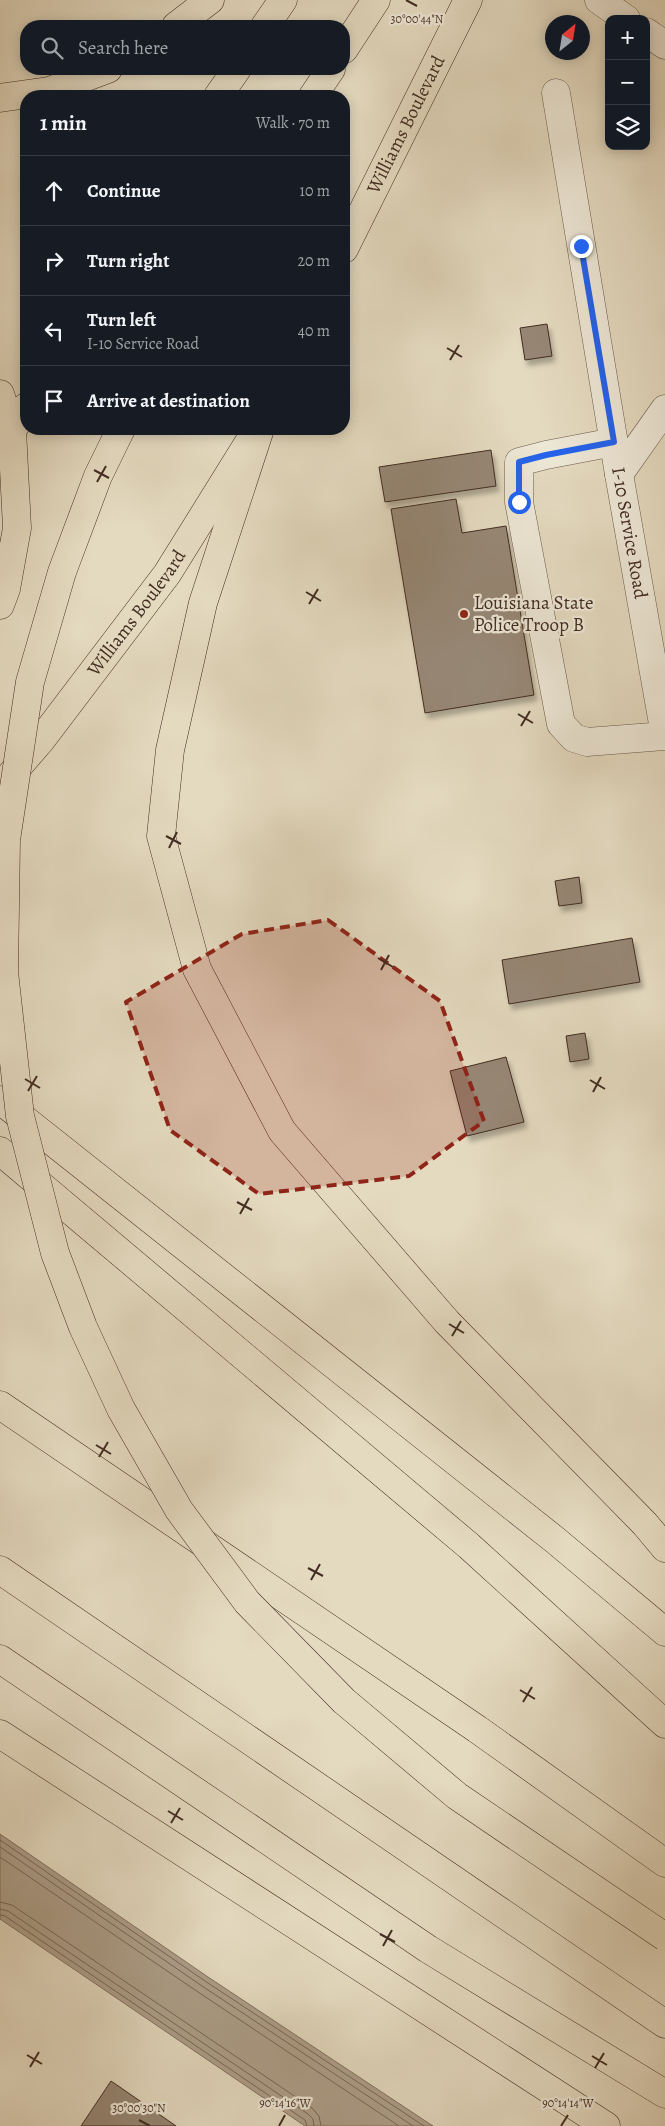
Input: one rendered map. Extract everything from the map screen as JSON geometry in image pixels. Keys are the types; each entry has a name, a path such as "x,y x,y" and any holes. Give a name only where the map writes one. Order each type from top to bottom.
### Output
{"main road":[{"path":"184,20 210,0"},
{"path":"269,20 283,0"},
{"path":"350,40 376,0"},
{"name":"Williams Boulevard","path":"350,236 468,0"},
{"path":"52,90 92,75"},
{"path":"222,90 233,75"},
{"path":"317,90 327,75"},
{"path":"0,98 20,95"},
{"path":"0,394 17,528 6,589 0,605"},
{"path":"6,440 20,417"},
{"path":"118,435 98,476 62,572 30,682 6,840 4,972 20,1116 55,1254 83,1327 121,1410 179,1510 247,1602 344,1701 457,1796 665,1937"},
{"name":"Williams Boulevard","path":"0,788 41,740 167,574 255,435"},
{"path":"257,435 203,603 170,750 161,836 197,969 282,1132 447,1322 638,1517 665,1548"},
{"path":"0,1100 555,1540 665,1632"},
{"path":"0,1151 469,1546 665,1724"},
{"path":"0,1405 477,1729 665,1863"},
{"path":"0,1570 665,2024"},
{"path":"0,1659 428,1948 665,2094"},
{"path":"0,1734 606,2126"}],"street":[{"path":"599,0 620,15"},
{"path":"650,35 665,45"},
{"name":"I-10 Service Road","path":"556,93 618,474 665,735"},
{"path":"618,474 665,410"},
{"path":"614,442 519,462 519,502 561,724 574,738 587,742 665,735"}],"highlighted area":[{"path":"328,920 440,1001 484,1121 409,1176 259,1194 170,1130 126,1002 242,934"}],"water":[{"path":"0,1834 208,1977 433,2126 305,2126 0,1919"}],"building":[{"path":"547,324 552,356 525,360 520,328"},
{"path":"491,450 496,486 385,502 379,467"},
{"name":"Louisiana State Police Troop B","path":"456,499 462,533 506,526 534,695 425,713 391,509"},
{"path":"579,877 582,903 559,906 555,881"},
{"path":"632,938 640,982 509,1004 502,960"},
{"path":"585,1033 589,1059 570,1062 566,1036"},
{"path":"506,1057 524,1122 467,1136 450,1071"},
{"path":"111,2081 176,2126 81,2126"}],"place":[{"name":"Louisiana State Police Troop B","path":"464,614"}],"route":[{"path":"519,502 519,462 614,442 581,246"}]}
